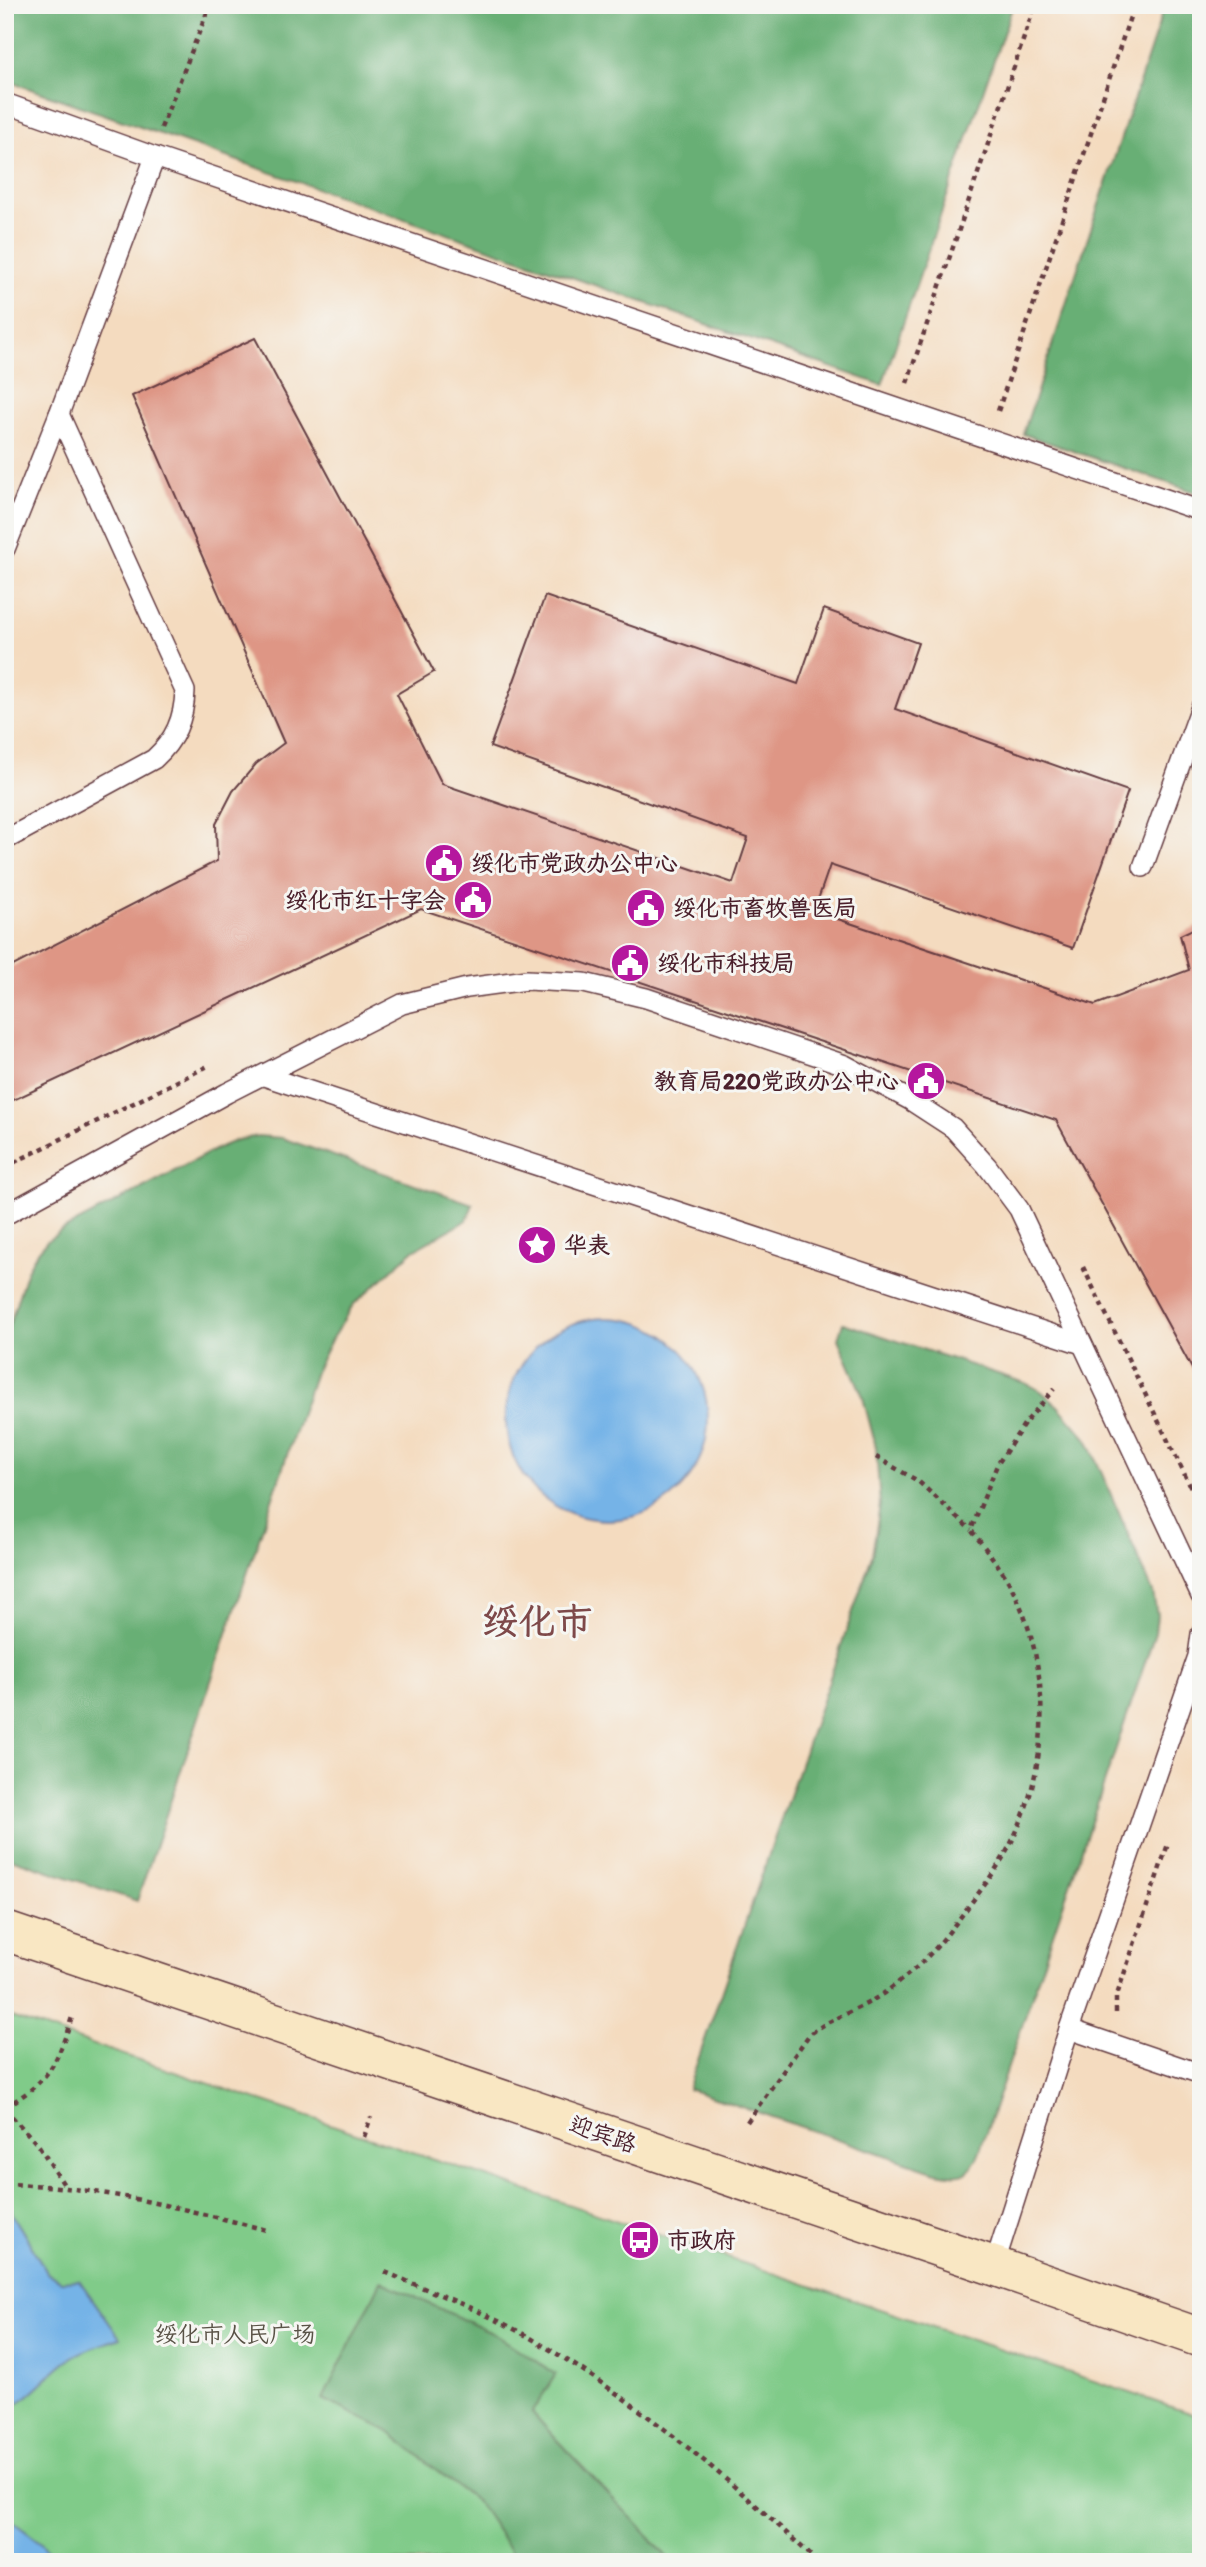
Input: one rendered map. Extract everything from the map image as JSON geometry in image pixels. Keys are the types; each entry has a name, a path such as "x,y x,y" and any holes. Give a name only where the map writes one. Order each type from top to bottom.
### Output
{"main road":[{"name":"迎宾路","path":"5,1931 994,2266 1201,2339"}],"lane":[{"path":"5,103 153,156 1201,511"},
{"path":"5,549 60,414 153,156"},
{"path":"5,840 154,758 167,747 185,710 185,691 60,414"},
{"path":"1143,867 1201,707"},
{"path":"5,1215 227,1093 402,1004 467,988 527,980 584,983 659,1002 845,1065 910,1100 953,1128 987,1166 1019,1209 1201,1597"},
{"path":"264,1076 1082,1345"},
{"path":"994,2266 1069,2029 1198,1656 1201,1634"},
{"path":"1069,2029 1201,2074"}],"path":[{"path":"153,156 210,5"},
{"path":"898,407 1035,5"},
{"path":"989,438 1134,5"},
{"path":"5,1167 217,1062"},
{"path":"1078,1258 1201,1508"},
{"path":"971,1530 997,1465 1054,1389"},
{"path":"747,2122 809,2035 823,2024 861,2007 888,1990 914,1970 937,1947 990,1877 1014,1838 1027,1805 1038,1759 1042,1695 1038,1665 1011,1586 971,1530 918,1481 876,1457"},
{"path":"1116,2013 1116,1998 1169,1839"},
{"path":"66,2188 39,2146 5,2108 39,2084 53,2067 73,2014"},
{"path":"364,2137 371,2117"},
{"path":"5,2184 66,2188 198,2212 270,2231"},
{"path":"385,2272 469,2307 537,2341 608,2386 682,2441 818,2562"}],"green space":[{"path":"5,5 1013,5 882,385 5,80"},
{"path":"1165,5 1201,5 1201,494 1023,434"},
{"path":"258,1136 282,1138 473,1204 467,1220 414,1250 353,1305 315,1372 137,1901 5,1856 5,1339 27,1270 46,1242 59,1232 218,1148 237,1140"},
{"path":"843,1323 1025,1383 1041,1391 1058,1406 1087,1439 1153,1592 1157,1615 1155,1633 979,2153 972,2167 958,2175 936,2172 688,2089 872,1556 880,1505 876,1447 862,1394 838,1339"},
{"name":"绥化市人民广场","path":"5,2015 1201,2417 1201,2562 5,2562"},
{"path":"381,2281 496,2335 556,2374 532,2412 671,2562 518,2562 479,2504 388,2431 323,2399"}],"water":[{"path":"607,1318 646,1326 663,1335 678,1348 691,1363 700,1380 708,1419 700,1458 691,1475 678,1490 663,1503 646,1512 607,1520 568,1512 551,1503 536,1490 523,1475 514,1458 506,1419 514,1380 523,1363 536,1348 551,1335 568,1326"},
{"path":"5,2158 8,2159 9,2200 13,2215 48,2274 61,2281 79,2280 120,2338 70,2358 29,2395 5,2411"},
{"path":"5,2516 40,2542 57,2562 5,2562"}],"building":[{"name":"绥化市党政办公中心","path":"255,338 434,672 397,694 442,784 733,883 748,838 490,747 545,596 798,684 824,609 918,643 895,709 1128,791 1073,948 830,865 814,911 1095,1005 1189,970 1180,935 1201,925 1201,1385 1056,1120 421,909 5,1104 5,970 217,861 216,824 233,791 256,764 284,743 132,396"}],"place":[{"name":"绥化市党政办公中心","path":"444,863"},
{"name":"绥化市红十字会","path":"473,900"},
{"name":"绥化市畜牧兽医局","path":"646,908"},
{"name":"绥化市科技局","path":"630,963"},
{"name":"教育局220党政办公中心","path":"926,1081"},
{"name":"华表","path":"537,1245"},
{"name":"市政府","path":"640,2240"}],"district":[{"name":"绥化市","path":"537,1621"}]}
